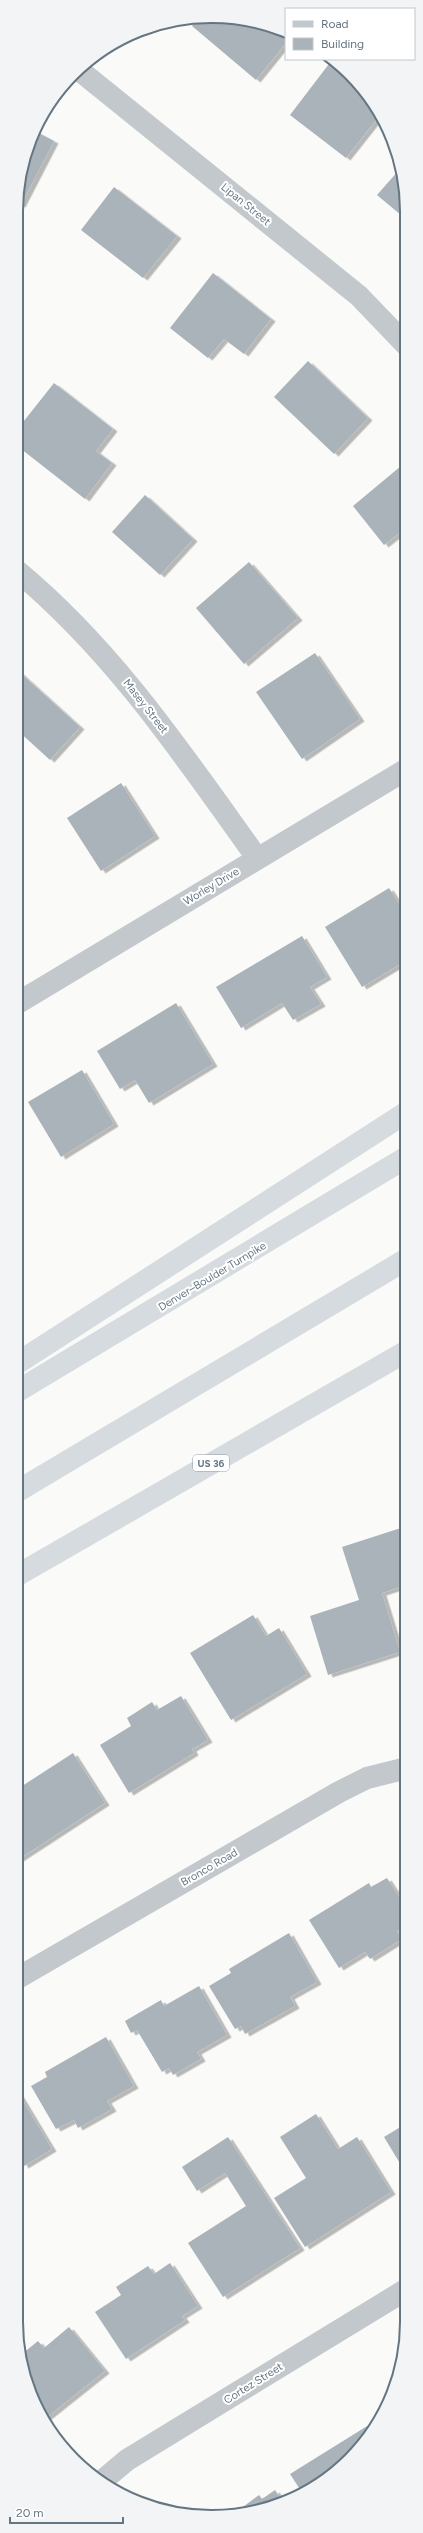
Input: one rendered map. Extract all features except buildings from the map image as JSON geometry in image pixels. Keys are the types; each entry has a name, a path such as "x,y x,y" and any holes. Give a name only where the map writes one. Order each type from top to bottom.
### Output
{"highway":[{"path":"23,1359 400,1117"},
{"name":"Denver–Boulder Turnpike","path":"23,1388 400,1161"},
{"path":"23,1488 400,1263"},
{"name":"US 36","path":"23,1572 400,1355"}],"street":[{"name":"Lipan Street","path":"83,73 359,296 400,339"},
{"name":"Masey Street","path":"23,576 58,607 100,649 136,692 258,858"},
{"name":"Worley Drive","path":"23,1000 400,773"},
{"name":"Bronco Road","path":"23,1975 339,1792 367,1778 400,1770"},
{"name":"Cortez Street","path":"106,2477 127,2460 400,2293"}]}
